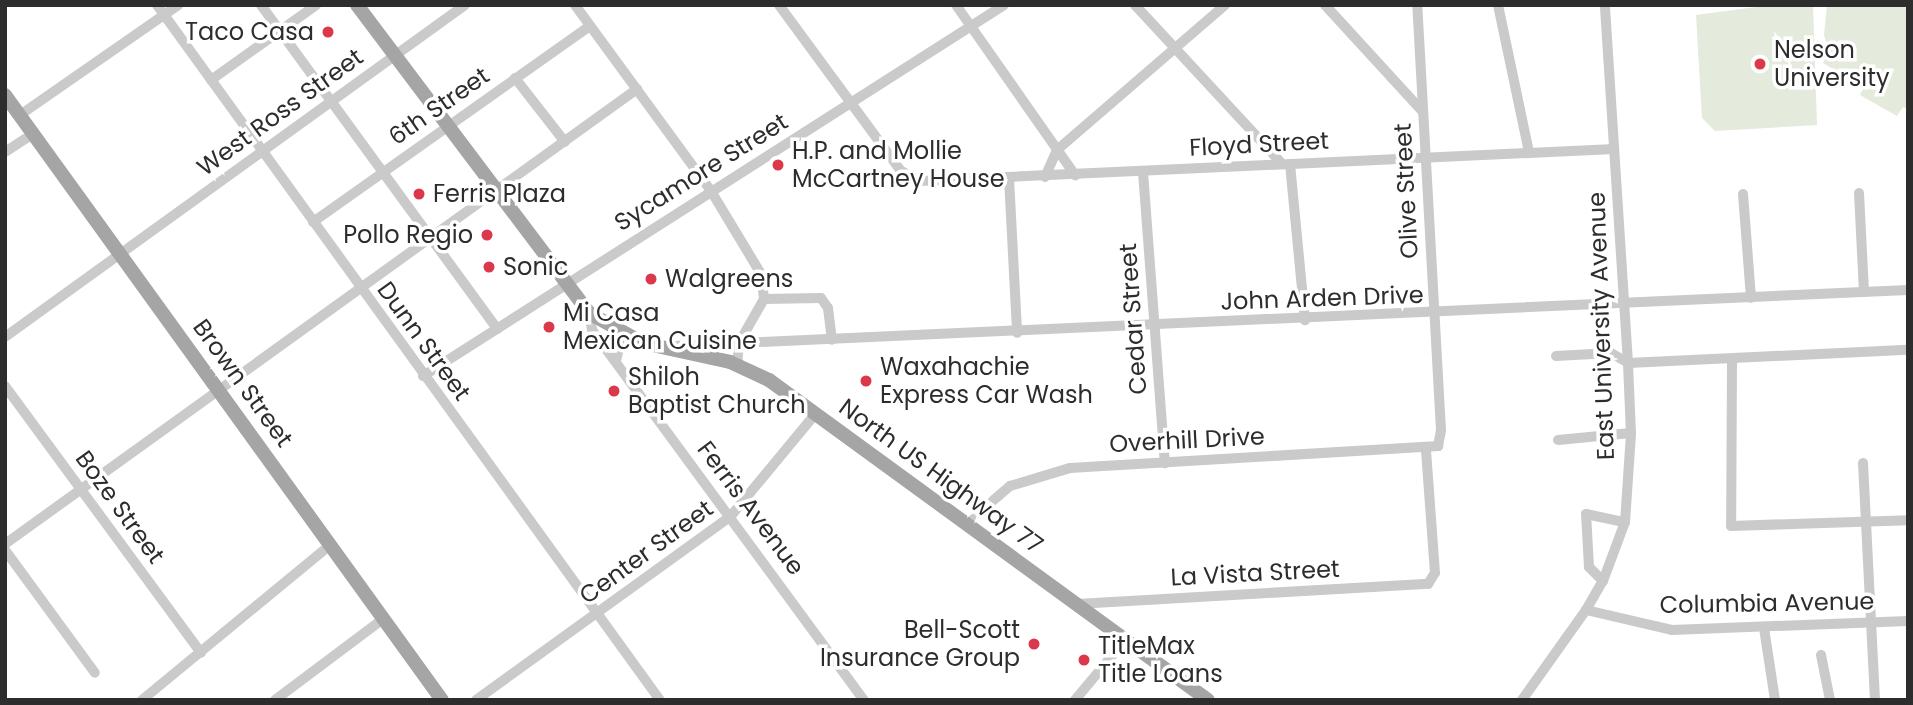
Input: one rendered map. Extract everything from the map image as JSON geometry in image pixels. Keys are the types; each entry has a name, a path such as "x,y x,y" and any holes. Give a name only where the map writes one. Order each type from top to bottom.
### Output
{"main road":[{"name":"Ferris Avenue","path":"358,5 564,286 589,313"},
{"name":"Brown Street","path":"5,95 220,388 442,700"},
{"name":"North US Highway 77","path":"589,313 622,335 655,347 737,365 769,380 1208,700"}],"street":[{"name":"Dunn Street","path":"157,5 660,700"},
{"path":"20,116 178,5"},
{"path":"261,5 497,329"},
{"path":"211,80 316,5"},
{"name":"West Ross Street","path":"5,337 465,5"},
{"path":"575,5 711,191 761,274 764,299 739,343 737,365"},
{"path":"779,5 850,103"},
{"path":"956,5 1075,175"},
{"name":"Sycamore Street","path":"423,376 1004,5"},
{"path":"1135,5 1286,164 1305,320"},
{"path":"1045,177 1058,150 1224,5"},
{"path":"1325,5 1423,111"},
{"name":"Olive Street","path":"1417,5 1441,430 1438,446 1426,449"},
{"path":"1498,5 1529,152"},
{"name":"East University Avenue","path":"1522,700 1587,610 1603,580 1625,522 1631,433 1605,5"},
{"name":"6th Street","path":"313,222 590,26"},
{"path":"515,78 565,142"},
{"path":"5,544 637,89"},
{"name":"Floyd Street","path":"850,103 906,176 921,181 1614,149"},
{"path":"5,152 33,134"},
{"name":"Cedar Street","path":"1143,172 1165,463"},
{"path":"1009,178 1017,333"},
{"path":"1859,193 1864,292"},
{"path":"1743,194 1751,298"},
{"name":"John Arden Drive","path":"655,347 1305,320 1908,290"},
{"path":"764,299 821,298 828,307 832,340"},
{"name":"Ferris Avenue","path":"589,313 590,327 864,700"},
{"path":"616,361 622,335"},
{"path":"1556,356 1611,353 1628,363 1732,361 1908,350"},
{"path":"1732,361 1731,526 1908,520"},
{"name":"Boze Street","path":"5,386 201,653"},
{"name":"Center Street","path":"476,700 730,517 816,413"},
{"path":"1558,440 1631,433"},
{"name":"Overhill Drive","path":"967,523 995,496 1030,478 1070,468 1426,449"},
{"name":"La Vista Street","path":"1077,604 1423,585 1433,579 1426,449"},
{"path":"1863,463 1875,700"},
{"path":"1603,580 1588,567 1586,514 1625,522"},
{"path":"142,700 330,545"},
{"path":"5,550 95,673"},
{"name":"Columbia Avenue","path":"1587,610 1672,629 1764,628 1908,621"},
{"path":"275,700 383,619"},
{"path":"1764,628 1775,700"},
{"path":"1075,700 1126,639"},
{"path":"1821,655 1830,700"}],"shaded area":[{"path":"1771,5 1813,6 1817,125 1715,131 1702,118 1696,15"},
{"path":"1827,5 1908,5 1908,109 1903,107 1897,116 1860,95 1864,87 1823,63 1829,51 1824,35"}],"place":[{"name":"Taco Casa","path":"328,32"},
{"name":"Nelson University","path":"1760,64"},
{"name":"H.P. and Mollie McCartney House","path":"778,165"},
{"name":"Ferris Plaza","path":"419,194"},
{"name":"Pollo Regio","path":"487,235"},
{"name":"Sonic","path":"489,267"},
{"name":"Walgreens","path":"651,279"},
{"name":"Mi Casa Mexican Cuisine","path":"549,327"},
{"name":"Waxahachie Express Car Wash","path":"866,381"},
{"name":"Shiloh Baptist Church","path":"614,391"},
{"name":"Bell-Scott Insurance Group","path":"1034,644"},
{"name":"TitleMax Title Loans","path":"1084,660"}]}
